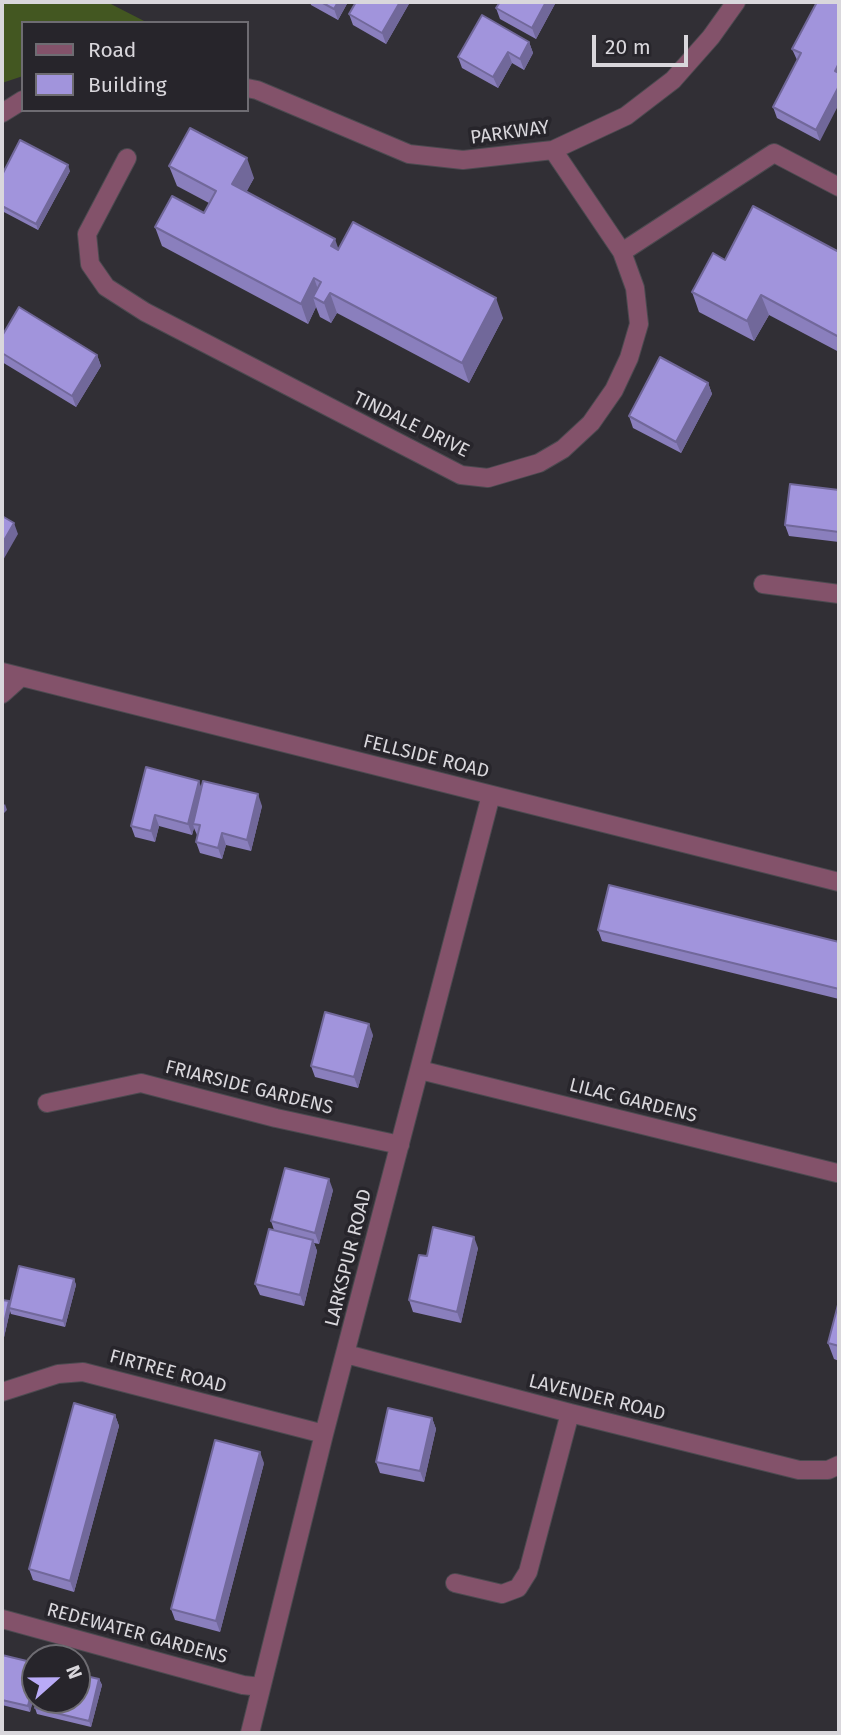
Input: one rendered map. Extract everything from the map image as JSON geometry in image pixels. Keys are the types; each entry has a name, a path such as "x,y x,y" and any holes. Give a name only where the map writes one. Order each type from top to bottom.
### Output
{"street":[{"name":"PARKWAY","path":"248,88 410,154 463,160 553,150 626,116 673,80 711,37 736,2"},
{"path":"2,113 21,101"},
{"name":"TINDALE DRIVE","path":"127,158 88,234 90,264 106,287 145,313 461,475 488,478 539,463 563,449 591,423 619,380 639,324 635,288 622,252 553,150"},
{"path":"622,252 774,153 839,187"},
{"path":"763,584 839,594"},
{"name":"FELLSIDE ROAD","path":"2,672 839,883"},
{"path":"2,694 21,677"},
{"name":"LARKSPUR ROAD","path":"250,1733 324,1434 491,795"},
{"name":"LILAC GARDENS","path":"420,1070 837,1173"},
{"name":"FRIARSIDE GARDENS","path":"47,1103 141,1083 276,1118 400,1145"},
{"name":"LAVENDER ROAD","path":"346,1354 799,1470 828,1470 839,1465"},
{"name":"FIRTREE ROAD","path":"2,1392 58,1374 83,1372 324,1434"},
{"path":"455,1583 502,1594 518,1588 528,1572 570,1413"},
{"name":"REDEWATER GARDENS","path":"2,1619 229,1681 261,1687"}],"green space":[{"path":"2,2 107,2 144,21 21,21 21,77 2,83"}],"building":[{"path":"321,2 338,2 334,9"},
{"path":"356,2 400,2 382,33 349,14"},
{"path":"500,2 546,2 532,28 496,8"},
{"path":"817,2 839,2 839,63 835,71 839,73 839,86 816,130 773,107 801,53 792,49"},
{"path":"482,15 529,42 520,59 508,52 493,77 458,57"},
{"path":"190,128 247,158 232,184 335,239 331,246 338,250 353,222 496,298 462,363 330,293 324,303 313,297 321,282 314,278 301,304 155,227 172,196 204,213 216,191 169,166"},
{"path":"20,140 68,165 36,224 2,206 2,175"},
{"path":"753,206 839,252 839,337 761,295 747,321 692,292 713,253 725,260"},
{"path":"19,307 97,355 72,396 2,353 2,336"},
{"path":"660,357 708,383 676,442 629,416"},
{"path":"790,484 839,490 839,532 785,525"},
{"path":"2,516 14,523 2,544"},
{"path":"146,767 199,781 188,824 155,815 151,831 131,826"},
{"path":"203,781 258,794 247,840 222,833 218,848 196,842 200,825 193,824"},
{"path":"609,885 839,942 839,989 598,930"},
{"path":"325,1012 369,1024 354,1077 311,1066"},
{"path":"285,1168 329,1179 315,1233 271,1221"},
{"path":"433,1227 474,1237 457,1312 409,1300 419,1255 427,1256"},
{"path":"269,1229 313,1240 300,1295 255,1284"},
{"path":"19,1266 74,1279 63,1321 9,1308"},
{"path":"2,1300 9,1301 2,1332"},
{"path":"839,1301 839,1346 828,1343"},
{"path":"74,1403 115,1415 70,1581 29,1569"},
{"path":"388,1408 432,1418 420,1471 376,1462"},
{"path":"215,1440 260,1452 216,1621 171,1609"},
{"path":"2,1655 21,1660 21,1704 2,1700"},
{"path":"91,1677 99,1679 91,1713"},
{"path":"60,1714 91,1714 89,1721"}]}
